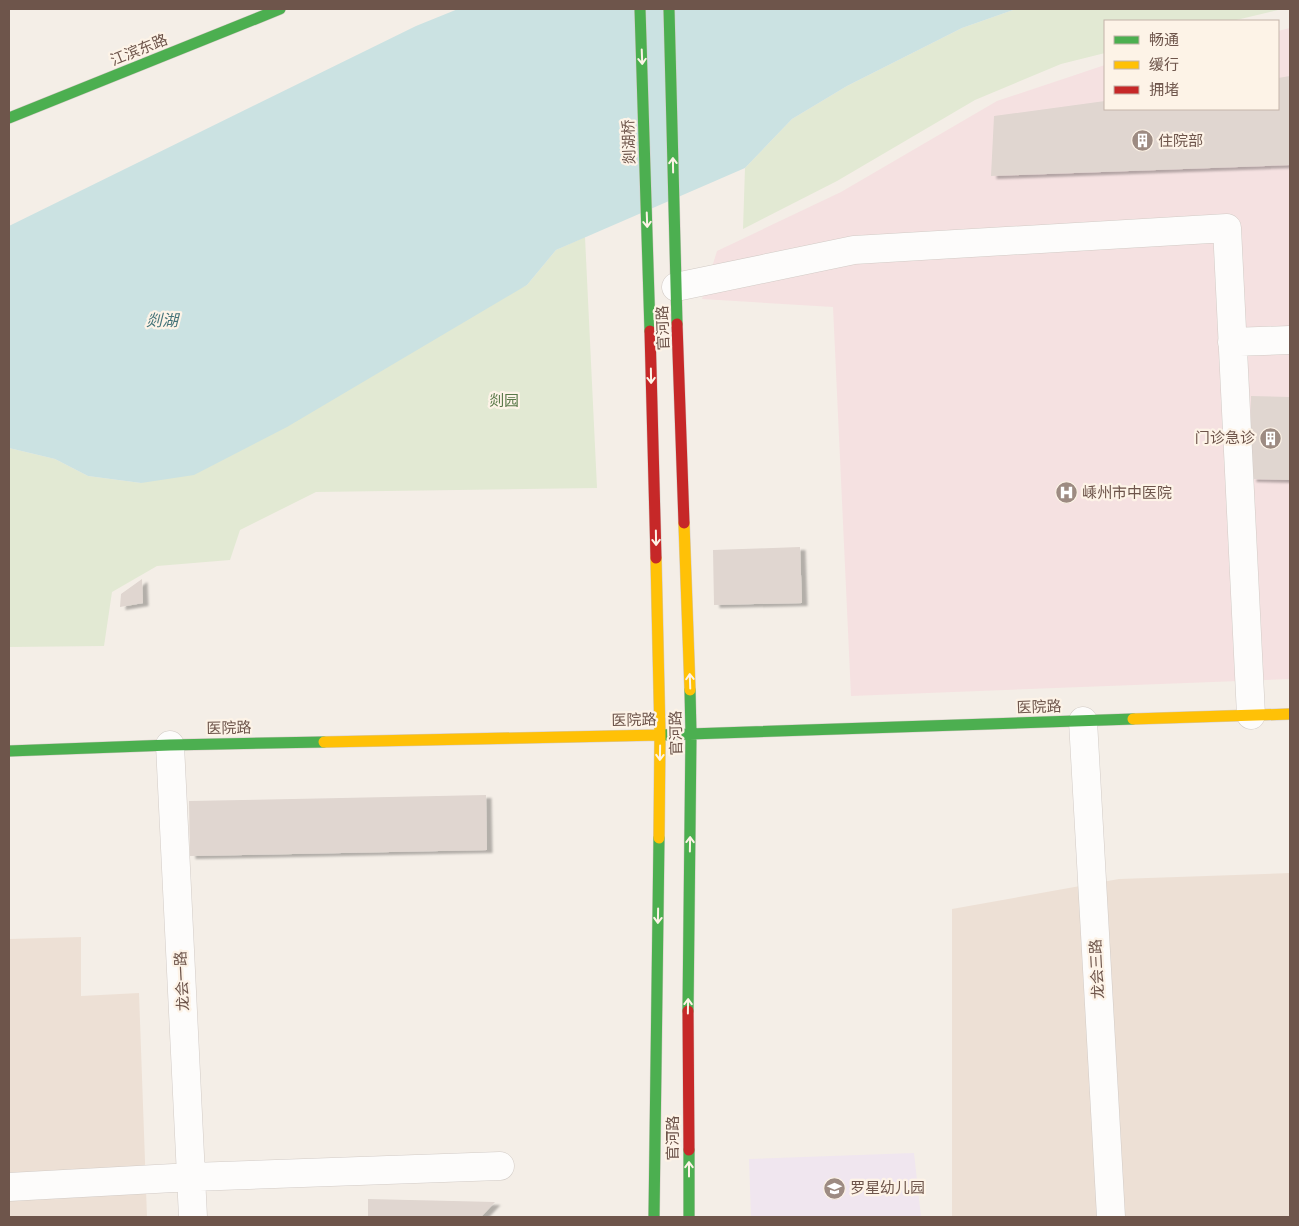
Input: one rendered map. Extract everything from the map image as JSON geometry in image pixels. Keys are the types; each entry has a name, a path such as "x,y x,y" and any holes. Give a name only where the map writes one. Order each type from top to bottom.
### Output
{"main road":[{"name":"江滨东路","path":"9,118 280,9"},
{"name":"剡湖桥","path":"640,9 649,275"},
{"name":"官河路","path":"669,9 691,734 688,1003 689,1217"},
{"name":"官河路","path":"649,275 660,735 654,1217"},
{"name":"医院路","path":"9,751 170,745 660,735 1290,714"}],"street":[{"path":"676,287 854,250 1226,228 1251,715"},
{"path":"1232,342 1290,340"},
{"name":"龙会三路","path":"1083,721 1111,1217"},
{"name":"龙会一路","path":"170,745 193,1217"},
{"path":"9,1187 500,1166"}],"shaded area":[{"name":"嵊州市中医院","path":"1290,28 1290,679 851,696 833,307 702,299 717,251 841,192 997,101 1104,65 1104,110 1279,110 1279,31"},
{"path":"1290,873 1290,1217 952,1217 952,909 1119,879"},
{"path":"81,937 81,996 139,993 147,1217 9,1217 9,939"},
{"name":"罗星幼儿园","path":"914,1153 921,1217 751,1217 749,1159"}],"green space":[{"path":"1016,9 1282,9 1236,20 1104,20 1104,53 1061,64 975,100 837,181 743,229 745,168 792,119 847,86 962,28"},
{"name":"剡园","path":"585,237 597,488 316,492 240,530 230,560 157,566 112,592 104,646 9,647 9,448 55,459 88,476 141,483 527,285 556,250"}],"water":[{"name":"剡湖","path":"458,9 1016,9 962,28 847,86 792,119 745,168 556,250 527,285 287,427 194,475 141,483 88,476 55,459 9,448 9,226 416,26"}],"building":[{"name":"住院部","path":"1290,76 1290,165 991,176 994,116 1104,101 1104,110 1279,110 1279,78"},
{"name":"门诊急诊","path":"1251,396 1290,397 1290,480 1251,479"},
{"path":"800,547 802,603 714,605 713,550"},
{"path":"142,579 143,603 120,607 121,594"},
{"path":"486,795 487,850 190,856 189,801"},
{"path":"368,1199 495,1202 481,1217 368,1217"}],"traffic: fast":[{"path":"9,118 280,9"},
{"path":"640,9 650,331"},
{"path":"669,9 677,324"},
{"path":"688,1011 690,690"},
{"path":"660,735 1133,719"},
{"path":"9,751 324,742"},
{"path":"654,1217 659,838"},
{"path":"689,1150 689,1217"}],"traffic: slow":[{"path":"684,523 690,690"},
{"path":"656,558 660,735 659,838"},
{"path":"1133,719 1290,714"},
{"path":"324,742 660,735"}],"traffic: jam":[{"path":"677,324 684,523"},
{"path":"650,331 656,558"},
{"path":"688,1011 689,1150"}],"place":[{"name":"住院部","path":"1142,141"},
{"name":"门诊急诊","path":"1271,438"},
{"name":"嵊州市中医院","path":"1066,493"},
{"name":"罗星幼儿园","path":"834,1188"}]}
